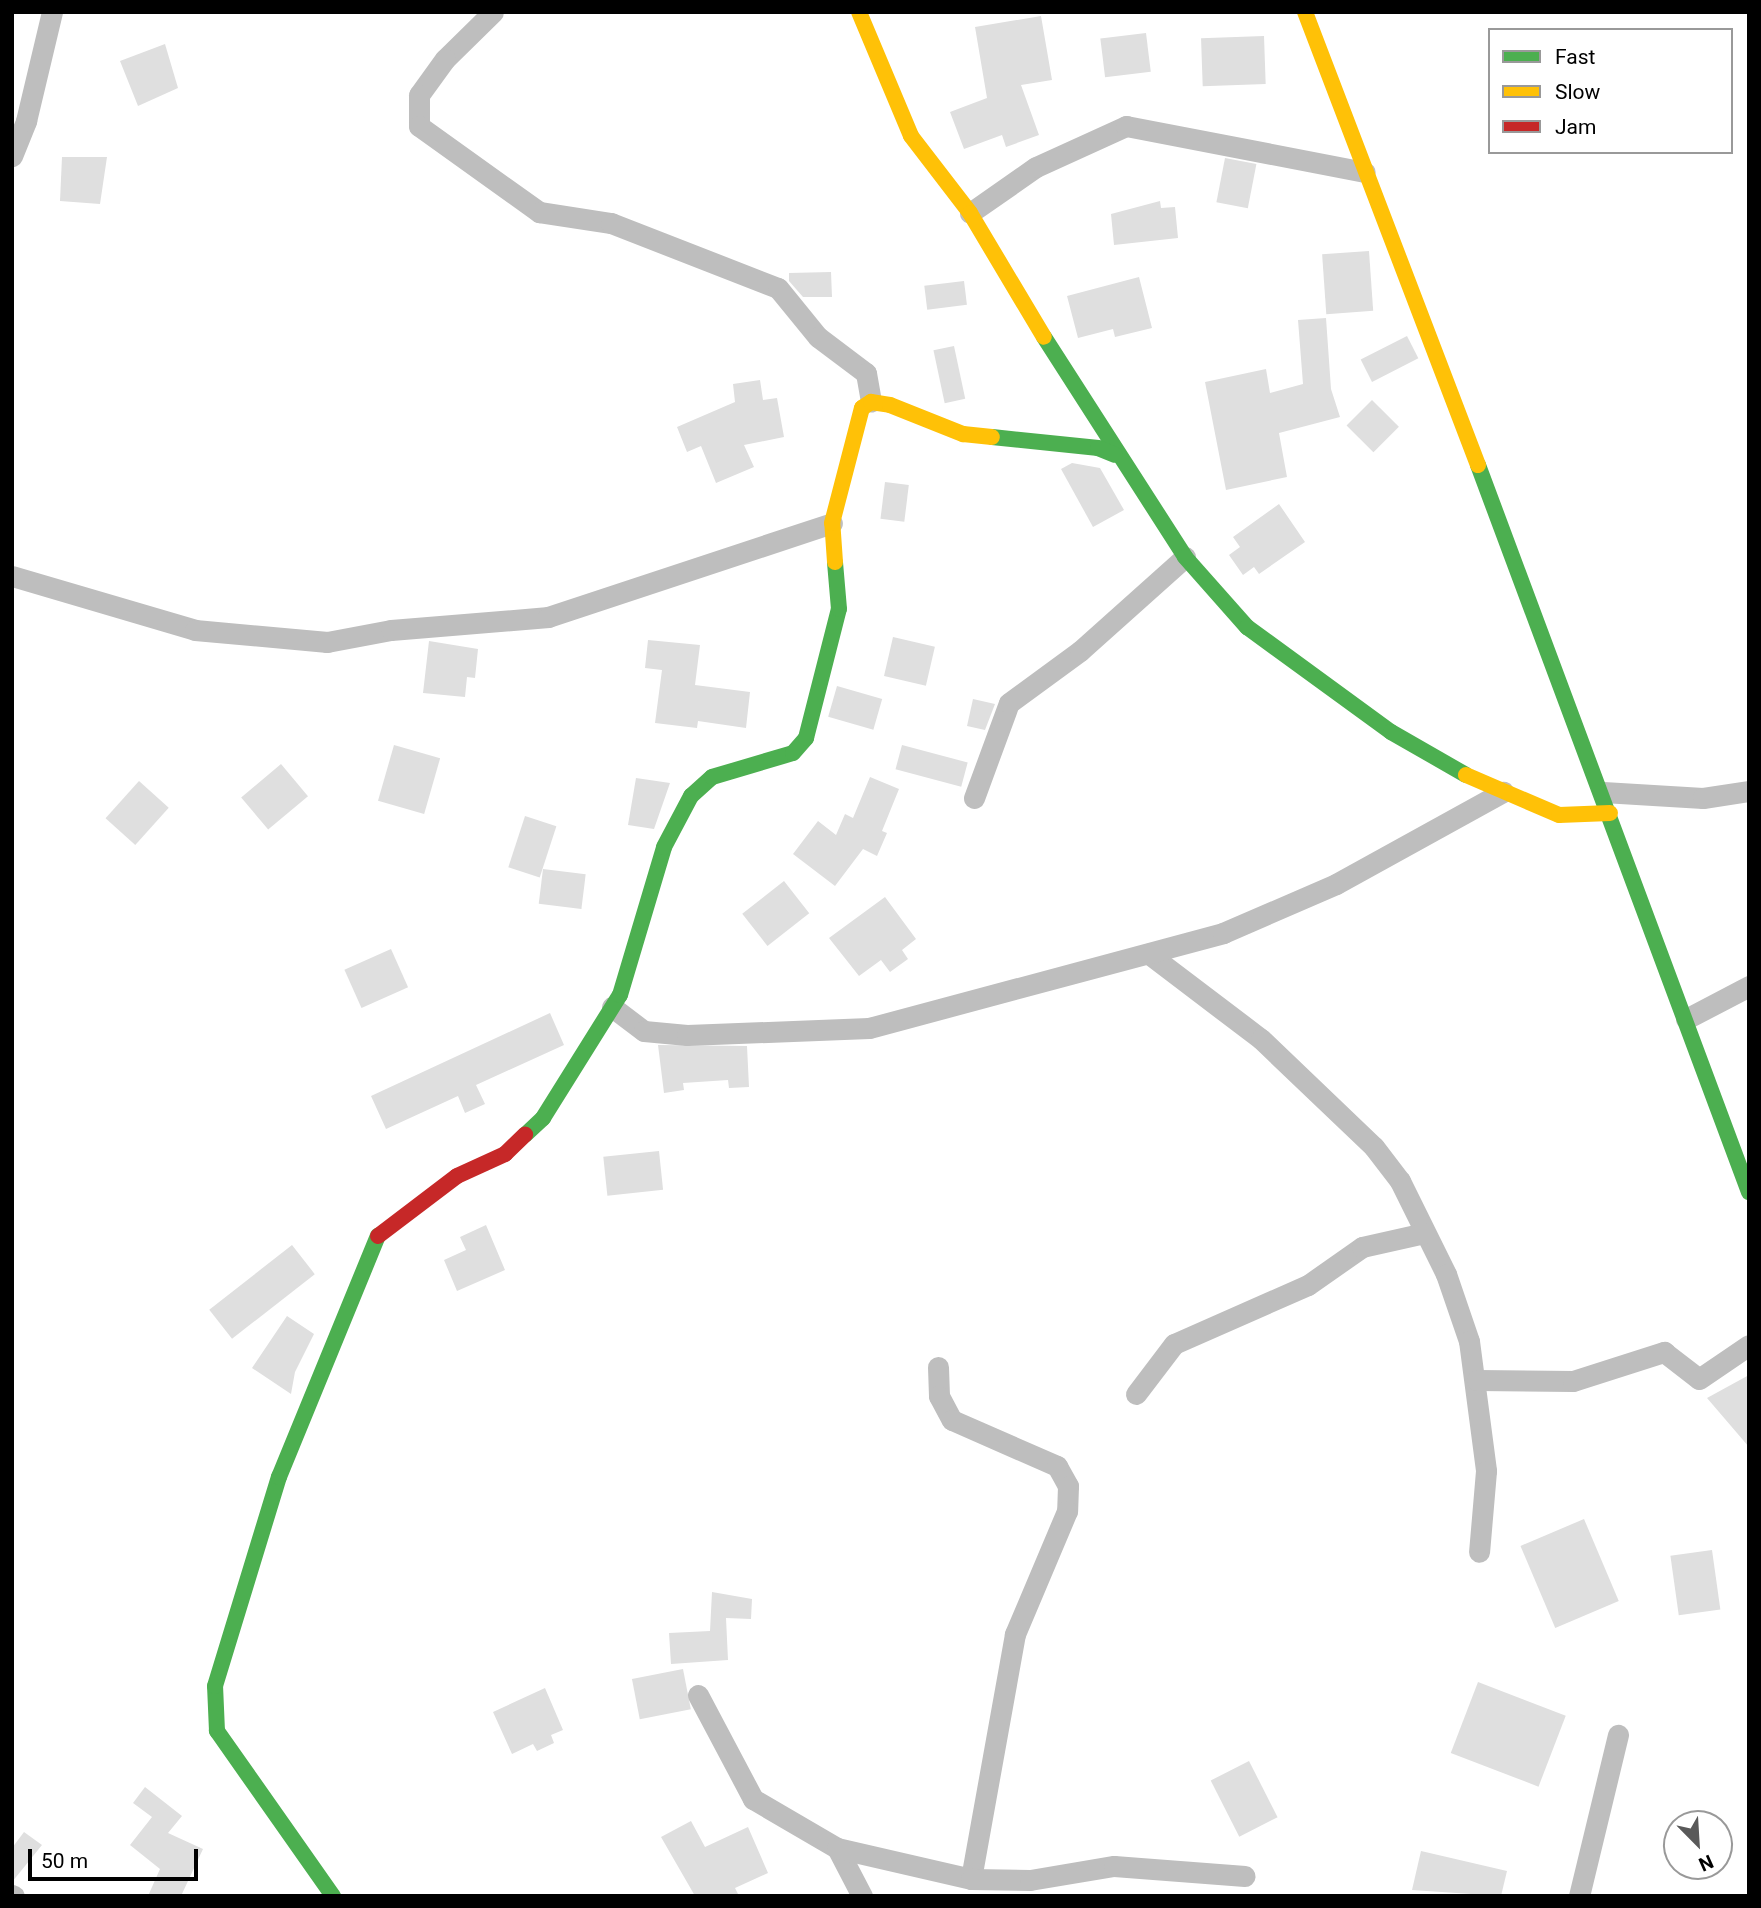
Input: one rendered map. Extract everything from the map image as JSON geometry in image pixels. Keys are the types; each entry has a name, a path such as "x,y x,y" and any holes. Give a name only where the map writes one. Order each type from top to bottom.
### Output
{"street":[{"path":"12,156 26,121 52,12"},
{"path":"333,1896 238,1768 217,1731 215,1686 241,1592 329,1344 378,1235 447,1182 505,1154 543,1118 612,1007 648,912 664,847 691,796 712,777 793,753 806,738 838,609 832,523 855,423 871,402 866,373 818,337 778,288 611,223 539,212 419,126 419,95 445,59 493,12"},
{"path":"859,12 911,136 970,213 1115,455 1185,557 1247,627 1318,682 1391,733 1503,792 1559,815 1611,813"},
{"path":"1305,12 1611,813 1686,1019 1742,1157 1749,1192"},
{"path":"970,213 1035,167 1126,126 1365,172"},
{"path":"871,402 925,416 962,434 1098,448 1115,455"},
{"path":"12,576 195,630 327,642 391,630 548,617 832,523"},
{"path":"974,798 1009,703 1080,651 1185,557"},
{"path":"612,1007 644,1031 687,1035 869,1028 1223,933 1336,884 1503,792"},
{"path":"1603,792 1703,798 1749,792"},
{"path":"1149,954 1261,1039 1374,1147 1400,1181 1446,1274 1477,1380 1486,1471 1479,1552"},
{"path":"1686,1019 1749,986"},
{"path":"1136,1394 1174,1344 1308,1285 1362,1247 1424,1233"},
{"path":"1477,1380 1573,1381 1664,1352 1699,1379 1749,1345"},
{"path":"938,1367 939,1396 952,1420 1057,1466 1068,1486 1067,1511 1015,1634 971,1879"},
{"path":"698,1695 753,1799 837,1848 971,1879 1030,1880 1114,1866 1245,1876"},
{"path":"1579,1896 1618,1735"},
{"path":"837,1848 862,1896"}],"building":[{"path":"1041,16 1052,80 1021,85 1039,135 1006,147 1002,135 964,149 950,112 987,98 975,27"},
{"path":"1146,33 1151,72 1105,77 1100,39"},
{"path":"1264,36 1266,84 1203,86 1201,38"},
{"path":"165,44 178,88 138,106 120,61"},
{"path":"62,157 107,157 100,204 60,201"},
{"path":"1225,158 1256,164 1248,208 1216,202"},
{"path":"1160,201 1161,208 1175,207 1178,238 1114,245 1111,214"},
{"path":"1369,251 1373,311 1326,314 1322,254"},
{"path":"831,272 832,297 803,297 789,281 789,273"},
{"path":"1139,277 1152,328 1115,337 1113,329 1078,338 1067,296"},
{"path":"964,281 967,305 927,310 924,286"},
{"path":"1326,318 1331,389 1340,417 1279,433 1287,477 1226,490 1205,382 1266,369 1270,393 1303,384 1298,320"},
{"path":"1407,336 1418,358 1372,382 1361,360"},
{"path":"954,346 965,399 945,403 933,350"},
{"path":"760,380 763,400 777,398 784,437 744,445 754,467 716,483 701,446 687,452 677,427 735,402 733,384"},
{"path":"1372,400 1399,427 1373,452 1347,425"},
{"path":"1072,463 1100,468 1124,510 1093,527 1061,469"},
{"path":"885,482 909,485 904,522 880,519"},
{"path":"1279,504 1305,542 1259,574 1254,567 1243,575 1229,555 1240,547 1233,537"},
{"path":"893,637 935,647 926,686 884,676"},
{"path":"648,640 700,645 695,685 750,692 746,728 698,721 697,728 655,723 662,670 645,668"},
{"path":"429,641 478,649 475,678 467,677 465,697 423,693"},
{"path":"837,686 882,699 873,730 828,717"},
{"path":"973,699 995,704 985,730 967,726"},
{"path":"394,745 440,758 424,814 378,801"},
{"path":"902,745 968,763 961,787 896,769"},
{"path":"281,764 308,796 268,830 241,797"},
{"path":"870,777 899,789 882,831 887,833 877,856 863,849 835,886 793,854 818,821 836,835 845,814 853,818"},
{"path":"636,778 670,783 654,829 628,825"},
{"path":"139,781 169,808 135,845 106,818"},
{"path":"525,816 556,826 540,878 508,867"},
{"path":"543,869 586,874 581,909 539,904"},
{"path":"784,881 809,913 767,946 742,914"},
{"path":"885,897 916,939 902,950 908,959 890,972 881,960 859,976 829,938"},
{"path":"391,949 408,987 361,1008 344,970"},
{"path":"550,1013 564,1045 476,1085 485,1104 465,1113 458,1096 386,1129 371,1096"},
{"path":"658,1045 747,1046 749,1087 729,1088 728,1080 683,1083 684,1090 664,1093"},
{"path":"659,1151 663,1190 607,1196 603,1157"},
{"path":"486,1225 505,1270 457,1291 444,1260 466,1250 460,1237"},
{"path":"292,1245 315,1274 232,1339 209,1310"},
{"path":"287,1316 314,1334 295,1372 291,1394 252,1368"},
{"path":"1749,1375 1749,1447 1707,1398"},
{"path":"1584,1519 1619,1601 1555,1628 1520,1546"},
{"path":"1712,1550 1720,1609 1679,1615 1670,1556"},
{"path":"712,1592 752,1599 751,1619 726,1618 728,1660 671,1664 669,1633 710,1631"},
{"path":"683,1669 691,1709 640,1719 632,1679"},
{"path":"1478,1682 1566,1716 1539,1787 1451,1753"},
{"path":"545,1688 563,1730 551,1735 554,1743 537,1751 533,1744 512,1754 493,1712"},
{"path":"1249,1761 1278,1817 1239,1837 1211,1781"},
{"path":"145,1787 182,1816 168,1833 203,1849 181,1896 148,1896 160,1869 130,1845 152,1817 133,1803"},
{"path":"691,1821 705,1847 748,1827 768,1873 735,1888 739,1896 695,1896 661,1837"},
{"path":"24,1832 42,1845 12,1882 12,1848"},
{"path":"1421,1851 1507,1871 1501,1896 1412,1890"}],"traffic: fast":[{"path":"1044,337 1185,557 1247,627 1391,732 1466,775"},
{"path":"992,437 1098,448 1115,455"},
{"path":"1478,465 1749,1192"},
{"path":"525,1135 543,1118 620,995 664,847 691,796 712,777 793,753 806,738 839,609 835,562"},
{"path":"333,1896 217,1731 215,1686 279,1477 378,1236"}],"traffic: slow":[{"path":"859,12 911,136 970,213 1044,337"},
{"path":"1305,12 1478,465"},
{"path":"835,562 832,523 862,408 871,402 890,405 963,434 992,437"},
{"path":"1466,775 1559,815 1610,813"}],"traffic: jam":[{"path":"378,1236 457,1176 505,1154 525,1135"}]}
